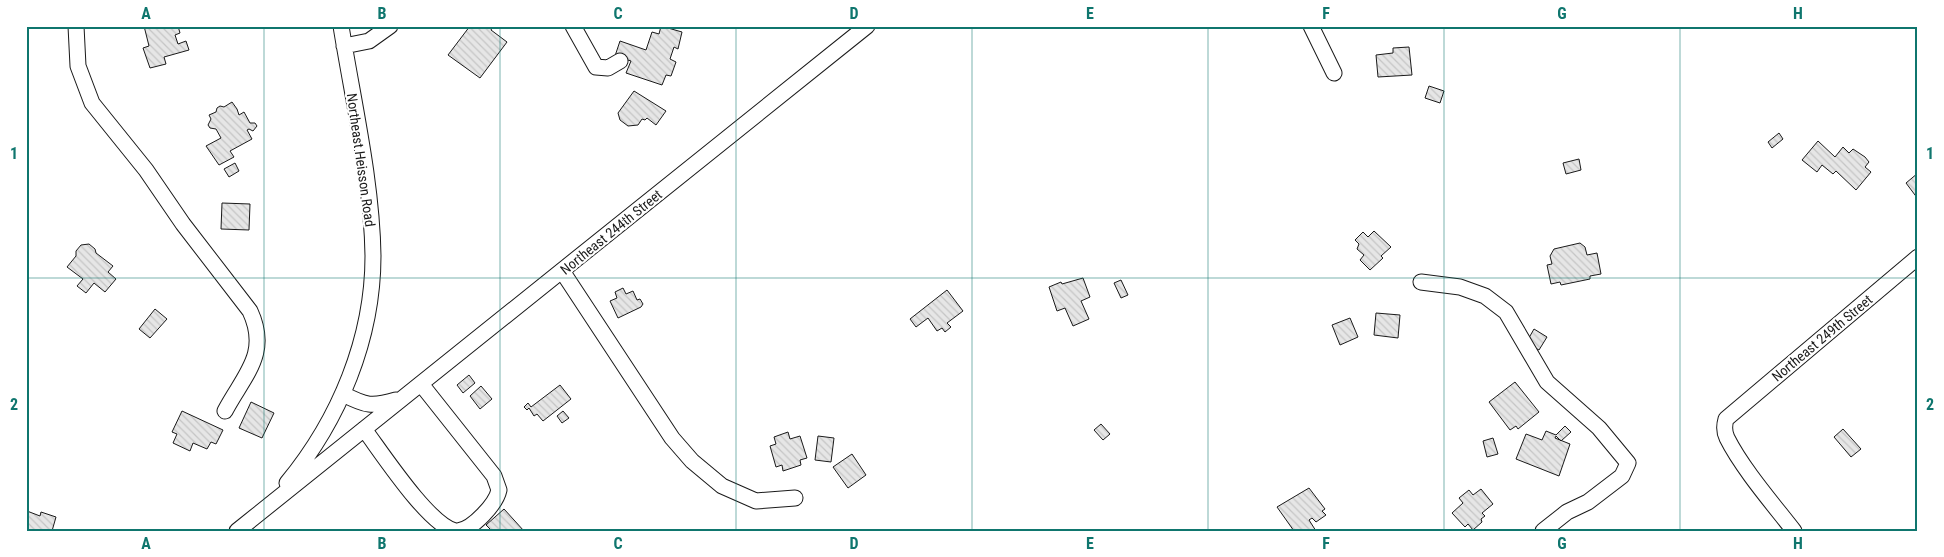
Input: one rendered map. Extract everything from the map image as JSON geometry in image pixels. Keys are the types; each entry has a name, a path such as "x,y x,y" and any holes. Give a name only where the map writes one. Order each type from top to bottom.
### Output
{"street":[{"path":"76,26 78,66 92,103 146,170 161,194 250,311 257,325 259,342 254,362 225,411"},
{"name":"Northeast Heisson Road","path":"266,507 305,461 343,394 361,343 366,319 373,257 370,200 341,26"},
{"path":"344,46 369,42 390,26"},
{"path":"573,26 596,67 608,68 620,61"},
{"name":"Northeast 244th Street","path":"343,394 359,403 376,406 403,399 867,26"},
{"path":"1311,26 1334,73"},
{"name":"Northeast 249th Street","path":"1794,531 1744,464 1727,437 1724,426 1726,419 1918,257"},
{"path":"562,271 672,438 692,461 722,486 756,501 795,498"},
{"path":"1421,282 1460,287 1485,296 1506,312 1547,382 1599,428 1628,463 1622,476 1588,502 1567,512 1544,531"},
{"path":"364,429 430,515 447,529 456,531 462,530 474,523 493,504 499,490 494,476 421,384"},
{"path":"238,531 403,399"}],"building":[{"path":"144,26 170,26 171,28 178,26 180,33 175,35 178,44 186,41 189,50 164,57 166,64 150,68 143,48 149,46"},
{"path":"470,26 493,26 491,30 507,42 480,78 448,55"},
{"path":"661,26 682,32 678,49 674,47 670,59 676,62 671,76 666,75 662,85 626,73 631,61 615,56 620,41 646,50 652,32 659,34"},
{"path":"1409,47 1412,75 1378,77 1376,55 1393,53 1393,48"},
{"path":"1429,86 1444,91 1440,103 1425,98"},
{"path":"634,91 666,111 656,125 647,118 645,120 642,119 638,125 628,126 620,120 618,113"},
{"path":"232,102 239,115 244,112 250,123 255,123 257,126 253,131 247,130 252,139 230,151 234,157 219,165 206,146 221,138 216,129 210,128 208,125 211,119 209,115 216,112 220,106 224,107"},
{"path":"1779,133 1783,139 1772,148 1768,142"},
{"path":"1818,141 1835,157 1843,147 1849,153 1853,149 1869,162 1865,167 1871,172 1856,190 1836,171 1833,174 1822,165 1817,172 1802,160"},
{"path":"1579,159 1581,170 1566,174 1563,163"},
{"path":"235,163 239,171 229,177 224,169"},
{"path":"1918,173 1918,199 1906,183"},
{"path":"222,203 250,204 249,230 221,229"},
{"path":"1374,231 1391,247 1381,256 1383,258 1370,270 1360,260 1364,255 1357,249 1359,244 1355,240 1363,232 1368,237"},
{"path":"1580,243 1585,247 1587,255 1597,253 1601,274 1590,276 1590,279 1561,285 1560,282 1551,284 1547,265 1552,264 1550,256 1554,249"},
{"path":"89,244 95,249 96,253 113,266 108,272 116,279 105,292 94,283 86,293 77,286 83,279 67,267 76,256 76,251 81,245"},
{"path":"1083,278 1090,297 1081,301 1089,319 1073,326 1065,308 1057,311 1049,287 1061,282 1062,284"},
{"path":"1121,280 1128,295 1121,298 1114,283"},
{"path":"623,288 626,294 633,291 637,300 640,299 643,304 641,307 618,318 610,301 617,298 615,292"},
{"path":"947,290 963,311 947,323 951,327 945,332 942,328 937,331 928,318 916,327 910,319"},
{"path":"155,309 167,319 150,338 139,329"},
{"path":"1376,313 1400,315 1398,338 1374,335"},
{"path":"1350,318 1358,337 1340,345 1332,325"},
{"path":"1534,329 1547,337 1539,350 1526,343"},
{"path":"469,375 475,383 463,393 457,385"},
{"path":"1515,382 1539,412 1518,429 1516,426 1510,430 1489,402"},
{"path":"560,385 571,399 543,421 537,414 534,416 529,408 527,410 524,407 528,403 531,407"},
{"path":"481,386 492,399 480,409 470,396"},
{"path":"251,402 274,413 262,438 239,428"},
{"path":"182,411 223,430 216,444 211,442 207,449 193,443 190,451 173,443 177,434 172,432"},
{"path":"563,411 569,418 562,423 557,416"},
{"path":"1101,424 1110,434 1103,440 1094,430"},
{"path":"1565,426 1571,432 1561,441 1570,444 1559,476 1516,459 1526,434 1542,440 1546,431 1556,435"},
{"path":"1843,429 1861,449 1851,457 1834,437"},
{"path":"788,432 790,439 800,436 807,458 800,460 801,465 783,471 782,465 776,467 770,446 776,444 774,437"},
{"path":"818,436 834,438 831,462 815,460"},
{"path":"1493,438 1498,454 1487,457 1483,441"},
{"path":"852,454 866,475 848,488 833,467"},
{"path":"1309,488 1325,509 1322,511 1326,515 1316,522 1312,518 1309,520 1316,531 1294,531 1277,507"},
{"path":"1481,489 1493,504 1482,513 1485,516 1481,519 1482,522 1473,530 1468,524 1465,527 1452,513 1463,503 1459,498 1469,490 1473,495"},
{"path":"504,509 524,531 492,531 486,525"},
{"path":"27,511 40,516 41,512 56,517 52,531 26,531"}]}
